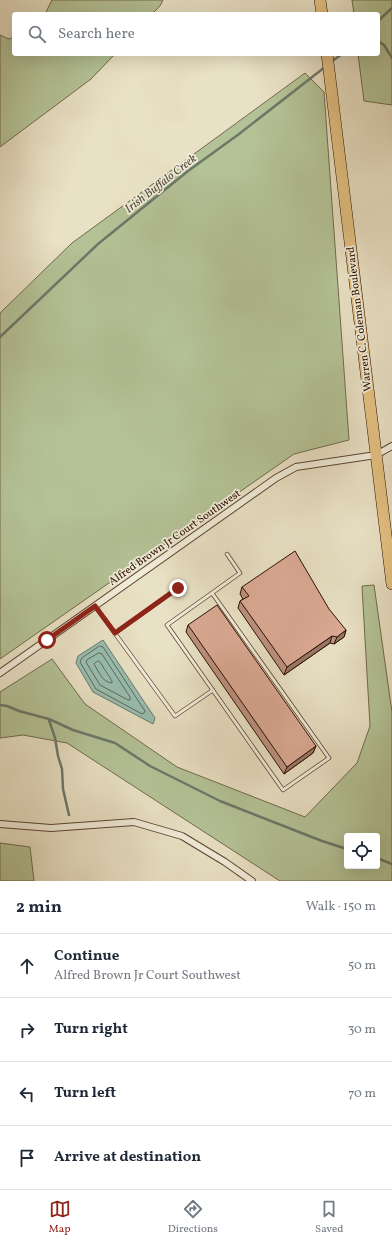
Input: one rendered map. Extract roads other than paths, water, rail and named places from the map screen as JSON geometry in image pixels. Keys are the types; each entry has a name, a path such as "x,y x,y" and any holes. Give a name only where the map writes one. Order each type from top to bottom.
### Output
{"highway":[{"path":"320,0 322,12"},
{"name":"Warren C. Coleman Boulevard","path":"327,56 392,584"}],"street":[{"path":"376,455 392,446"},
{"name":"Alfred Brown Jr Court Southwest","path":"0,673 276,478 296,467 376,455"},
{"path":"0,824 51,828 134,822 182,836 225,862 252,881"}],"lane":[{"path":"212,593 329,758 284,790 167,625 240,573 227,554"},
{"path":"115,633 178,588"},
{"path":"95,606 175,716 213,690"}],"water":[{"path":"103,640 155,718 153,724 93,692 76,663 78,656"}],"waterway":[{"name":"Irish Buffalo Creek","path":"380,19 392,8"},
{"path":"380,42 384,45 392,58"},
{"name":"Irish Buffalo Creek","path":"331,62 339,56"},
{"name":"Irish Buffalo Creek","path":"0,337 98,244 188,171 239,134 325,67"},
{"path":"0,705 49,719 73,730 115,743 150,766 220,801 322,841 344,848"},
{"path":"49,720 62,769 63,789 69,815"},
{"path":"380,859 392,864"}]}
